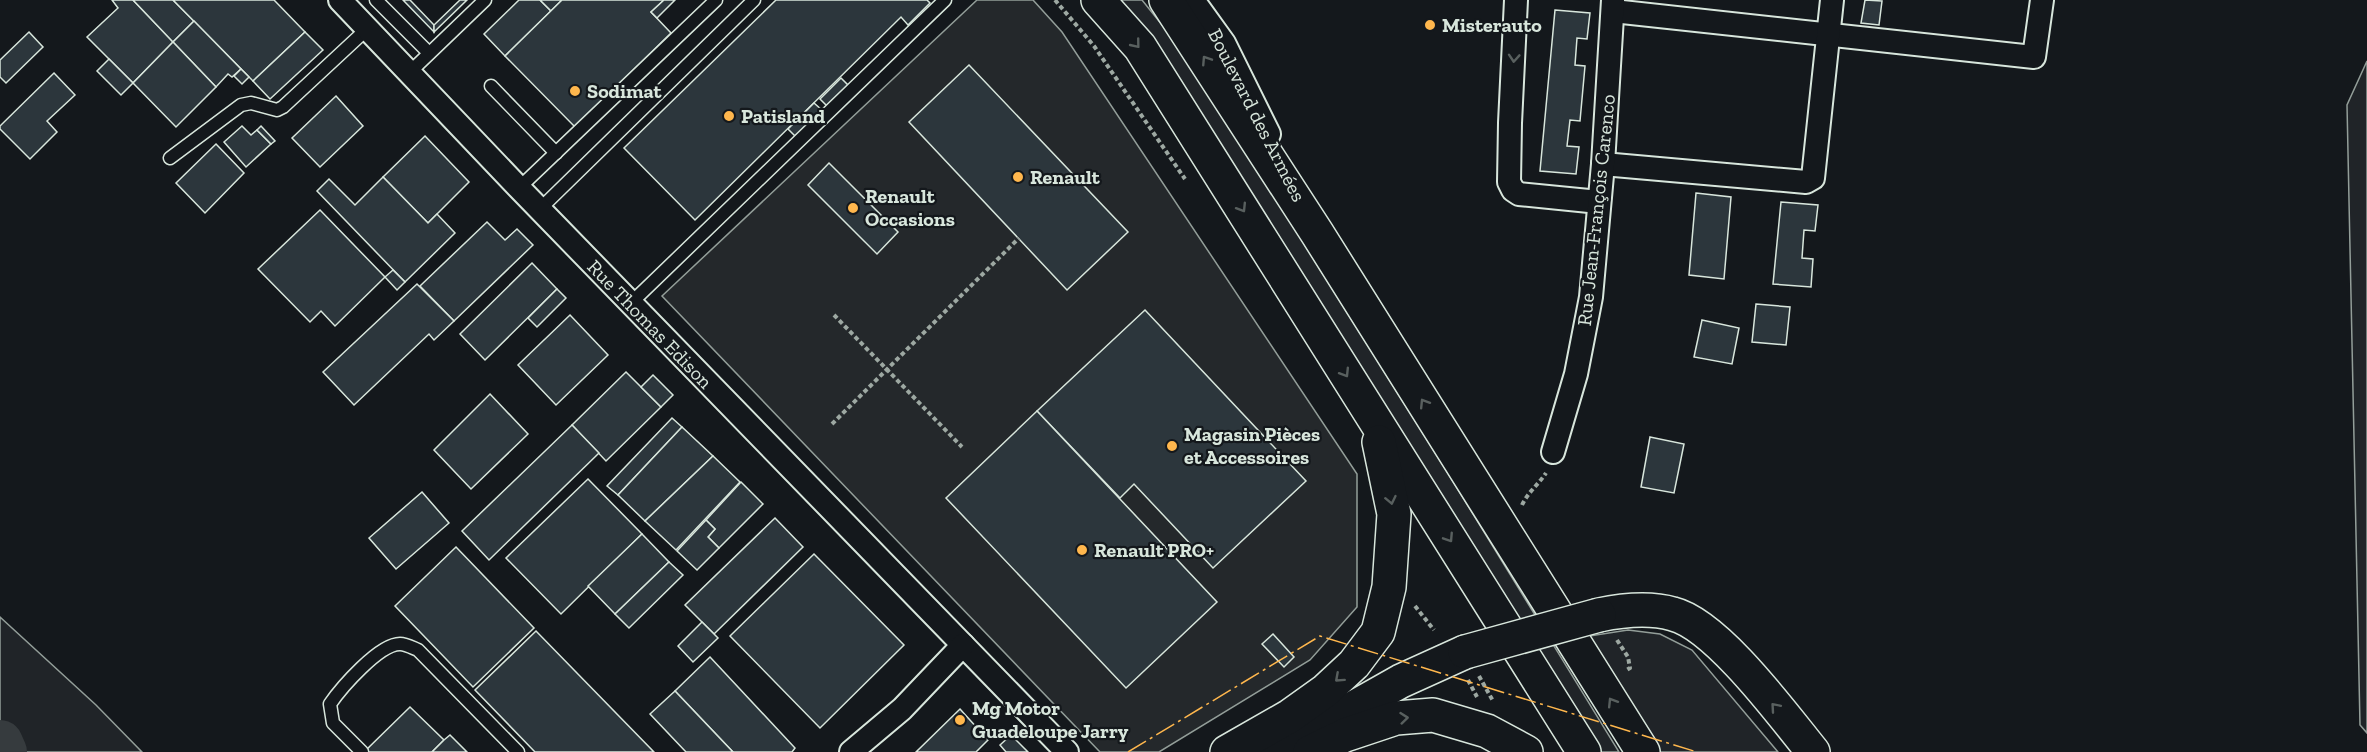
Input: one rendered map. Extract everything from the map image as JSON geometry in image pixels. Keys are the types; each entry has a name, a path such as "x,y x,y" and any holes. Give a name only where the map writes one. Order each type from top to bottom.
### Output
{"main road":[{"path":"1098,0 1140,47 1584,752"},
{"path":"1166,0 1317,232 1643,752"},
{"path":"1227,752 1290,716 1325,691 1354,664 1378,632 1389,587 1394,514 1375,422"},
{"path":"1275,752 1401,681 1466,652 1599,615 1619,611 1645,610 1672,614 1692,621 1726,649 1813,752"},
{"path":"1310,752 1345,735 1396,718 1433,716 1487,731 1519,748"}],"street":[{"name":"Rue Thomas Edison","path":"340,0 519,189 1067,752"},
{"name":"Boulevard des Armées","path":"1193,0 1224,43 1317,232"},
{"path":"1516,0 1509,182 1513,190 1519,194 1599,202"},
{"path":"1603,164 1806,182 1813,178 1832,0"},
{"path":"1613,6 1828,36 2034,57 2042,0"},
{"name":"Rue Jean-François Carenco","path":"1553,452 1576,374 1591,297 1603,164 1613,6"},
{"path":"850,752 902,709 963,645"}],"lane":[{"path":"376,0 429,53"},
{"path":"409,73 485,0"},
{"path":"519,189 716,0"},
{"path":"540,210 754,0"},
{"path":"631,303 945,0"},
{"path":"170,158 241,105 251,103 276,110 283,106 367,29"},
{"path":"490,86 556,153"},
{"path":"362,752 333,723 330,704 341,687 382,651 400,644 418,650 518,752"}],"path":[{"path":"1055,0 1094,46 1187,182"},
{"path":"832,424 1018,238"},
{"path":"834,315 962,447"},
{"path":"1389,587 1412,603 1434,630"},
{"path":"1599,615 1628,657 1630,668 1616,675"},
{"path":"1466,652 1519,748"}],"shaded area":[{"path":"977,0 1033,0 1062,32 1357,474 1357,607 1310,660 1159,752 1100,752 662,296"},
{"path":"1115,0 1142,0 1183,51 1446,470 1619,752 1598,752"},
{"path":"2367,61 2367,733 2360,725 2347,105"},
{"path":"0,617 96,705 142,752 0,752"},
{"path":"1628,630 1660,634 1692,650 1778,752 1657,752 1583,637"}],"building":[{"path":"112,0 133,0 173,42 133,83 87,37 118,8"},
{"path":"133,0 173,0 194,21 173,42"},
{"path":"173,0 274,0 305,32 253,81"},
{"path":"403,0 410,0 434,25 434,32"},
{"path":"460,0 467,0 434,32 434,25"},
{"path":"519,0 540,0 551,11 505,56 484,34"},
{"path":"540,0 562,0 551,11"},
{"name":"Sodimat","path":"562,0 664,0 651,12 671,33 575,127 505,56"},
{"path":"664,0 675,0 657,18 651,12"},
{"name":"Patisland","path":"776,0 927,0 930,3 908,25 901,17 695,220 624,148"},
{"path":"1865,0 1882,1 1879,25 1861,23"},
{"path":"1555,10 1590,13 1587,39 1577,38 1575,65 1585,66 1580,121 1570,120 1567,146 1579,147 1576,174 1540,171"},
{"path":"194,21 241,69 232,77 228,74 216,87 173,42"},
{"path":"29,32 43,47 6,83 0,77 0,60"},
{"path":"305,32 323,50 270,99 253,81"},
{"path":"173,42 216,87 176,127 133,83"},
{"path":"109,59 133,83 121,95 97,71"},
{"name":"Renault","path":"969,65 1128,232 1067,290 909,122"},
{"path":"241,69 249,77 242,84 234,76"},
{"path":"54,73 75,95 47,121 57,132 30,159 0,129 0,126"},
{"path":"841,78 850,87 828,107 820,99"},
{"path":"336,96 363,126 320,167 292,138"},
{"path":"814,103 823,111 797,138 788,129"},
{"path":"242,126 251,135 257,130 271,144 246,167 224,142"},
{"path":"261,126 275,141 271,144 257,130"},
{"path":"425,136 469,182 428,223 383,177"},
{"path":"216,144 244,173 205,213 176,183"},
{"name":"Renault Occasions","path":"829,163 898,232 877,254 808,185"},
{"path":"383,177 428,223 437,214 455,233 405,282 317,191 329,179 355,205"},
{"path":"1696,193 1731,197 1724,279 1689,275"},
{"path":"1781,202 1818,205 1815,231 1804,230 1802,258 1813,259 1811,287 1773,284"},
{"path":"320,210 385,277 335,326 321,311 310,322 258,269"},
{"path":"487,222 505,240 517,229 533,245 454,321 420,286"},
{"path":"532,263 557,289 485,360 460,334"},
{"path":"393,270 405,282 397,290 385,277"},
{"path":"417,284 454,321 434,340 429,334 354,405 323,372"},
{"path":"557,289 566,298 537,327 528,318"},
{"path":"1756,304 1790,307 1786,345 1752,342"},
{"name":"Magasin Pièces et Accessoires","path":"1145,310 1306,481 1213,568 1134,484 1120,498 1037,411"},
{"path":"570,315 608,355 556,405 518,365"},
{"path":"1702,320 1739,328 1732,364 1694,357"},
{"path":"626,372 661,407 606,461 572,425"},
{"path":"653,375 673,395 661,407 641,387"},
{"path":"490,394 528,434 471,489 434,450"},
{"name":"Renault PRO+","path":"1037,411 1217,602 1126,688 946,498"},
{"path":"672,418 682,427 618,495 607,486"},
{"path":"572,425 599,453 489,560 462,531"},
{"path":"682,427 713,456 645,521 618,495"},
{"path":"1650,437 1684,444 1674,493 1641,487"},
{"path":"713,456 740,482 676,550 645,521"},
{"path":"588,479 642,534 561,614 506,558"},
{"path":"741,482 763,504 719,548 708,537 715,529 706,520"},
{"path":"422,492 449,523 396,569 369,538"},
{"path":"775,518 803,547 714,634 685,605"},
{"path":"706,520 715,529 708,537 719,548 697,570 677,551"},
{"path":"642,534 669,562 615,614 588,586"},
{"path":"456,547 534,628 473,687 395,606"},
{"path":"814,554 904,645 820,728 730,636"},
{"path":"669,562 683,575 629,628 615,614"},
{"path":"702,622 718,638 693,662 678,646"},
{"path":"536,631 654,752 535,752 475,690"},
{"path":"1273,634 1294,657 1284,667 1262,644"},
{"path":"710,657 795,748 792,752 733,752 675,691"},
{"path":"675,691 733,752 686,752 650,714"},
{"path":"410,707 444,740 432,752 364,752"},
{"path":"960,709 988,740 976,752 916,752"},
{"path":"450,735 467,752 432,752 444,740"},
{"path":"1011,735 1028,752 1006,752 1000,745"}],"waterway":[{"path":"0,743 4,752"}],"power":[{"path":"1128,752 1320,636 1697,752"}],"place":[{"name":"Misterauto","path":"1430,25"},
{"name":"Sodimat","path":"575,91"},
{"name":"Patisland","path":"729,116"},
{"name":"Renault","path":"1018,177"},
{"name":"Renault Occasions","path":"853,208"},
{"name":"Magasin Pièces et Accessoires","path":"1172,446"},
{"name":"Renault PRO+","path":"1082,550"},
{"name":"Mg Motor Guadeloupe Jarry","path":"960,720"}]}
